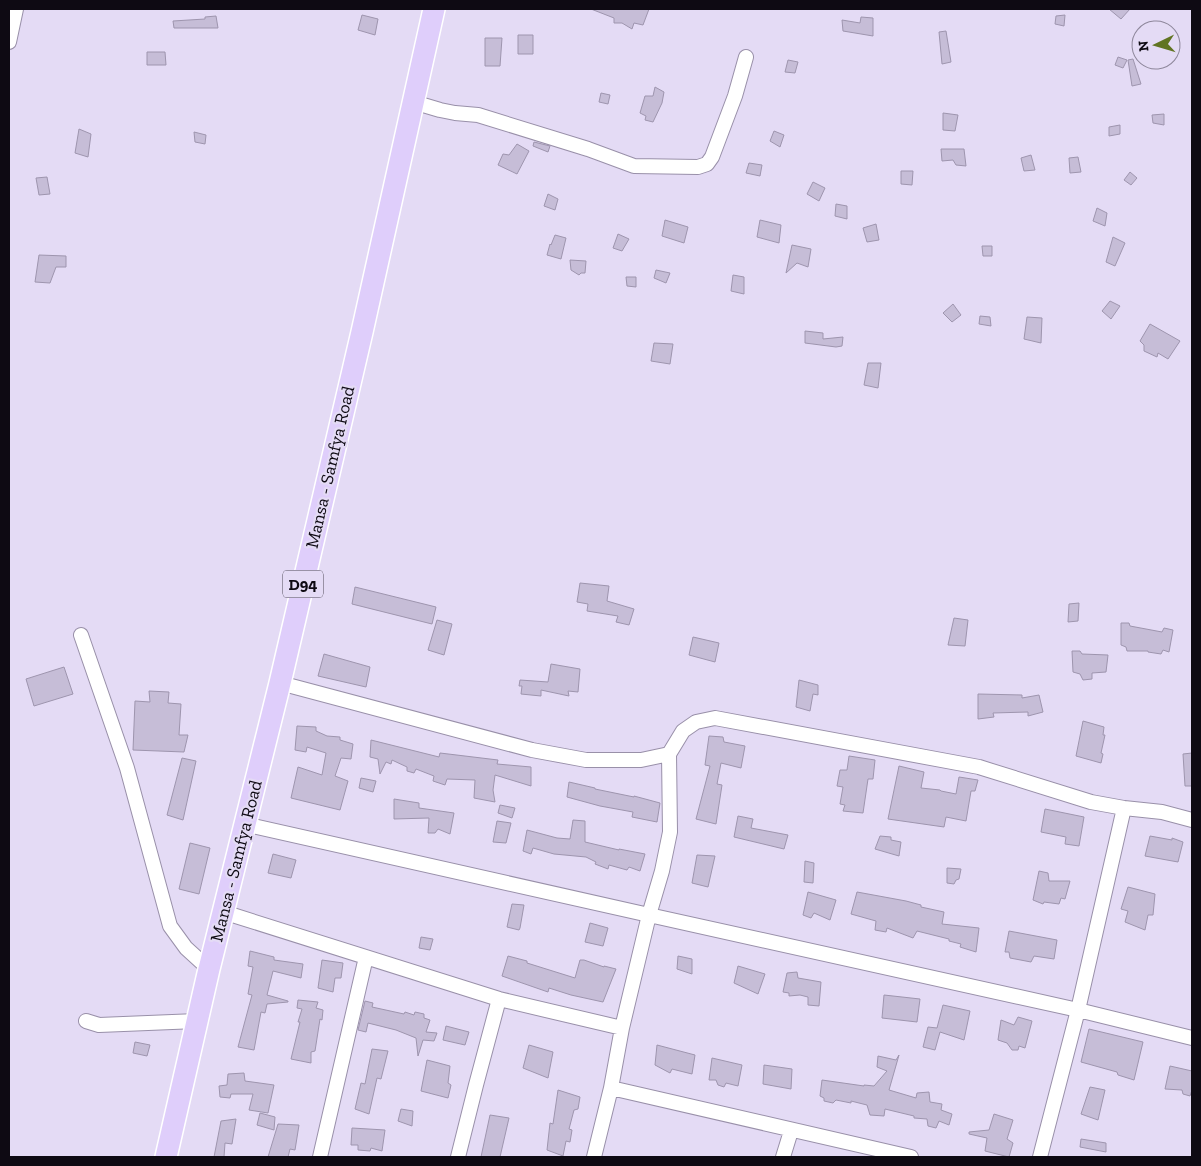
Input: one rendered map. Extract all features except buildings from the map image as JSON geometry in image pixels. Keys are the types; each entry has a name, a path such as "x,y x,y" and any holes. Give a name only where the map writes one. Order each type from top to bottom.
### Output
{"main road":[{"name":"Mansa - Samfya Road","path":"166,1157 209,969 280,683 434,9"}],"street":[{"path":"9,42 16,9"},
{"path":"413,102 440,110 478,115 588,149 634,166 698,167 707,164 712,157 735,96 746,57"},
{"path":"81,635 127,768 170,926 186,948 209,969"},
{"path":"280,683 532,750 577,759 640,760 669,754"},
{"path":"594,1157 611,1088 622,1028 648,915 662,871 670,832 669,754 683,731 696,722 715,718 979,767 1091,802 1162,812 1192,820"},
{"path":"1040,1157 1078,1010 1124,808"},
{"path":"244,824 1078,1010 1192,1038"},
{"path":"223,912 499,999 622,1028"},
{"path":"320,1157 366,957"},
{"path":"458,1157 499,999"},
{"path":"86,1021 99,1025 197,1021"},
{"path":"611,1088 791,1131 911,1157"},
{"path":"782,1157 791,1131"}]}
